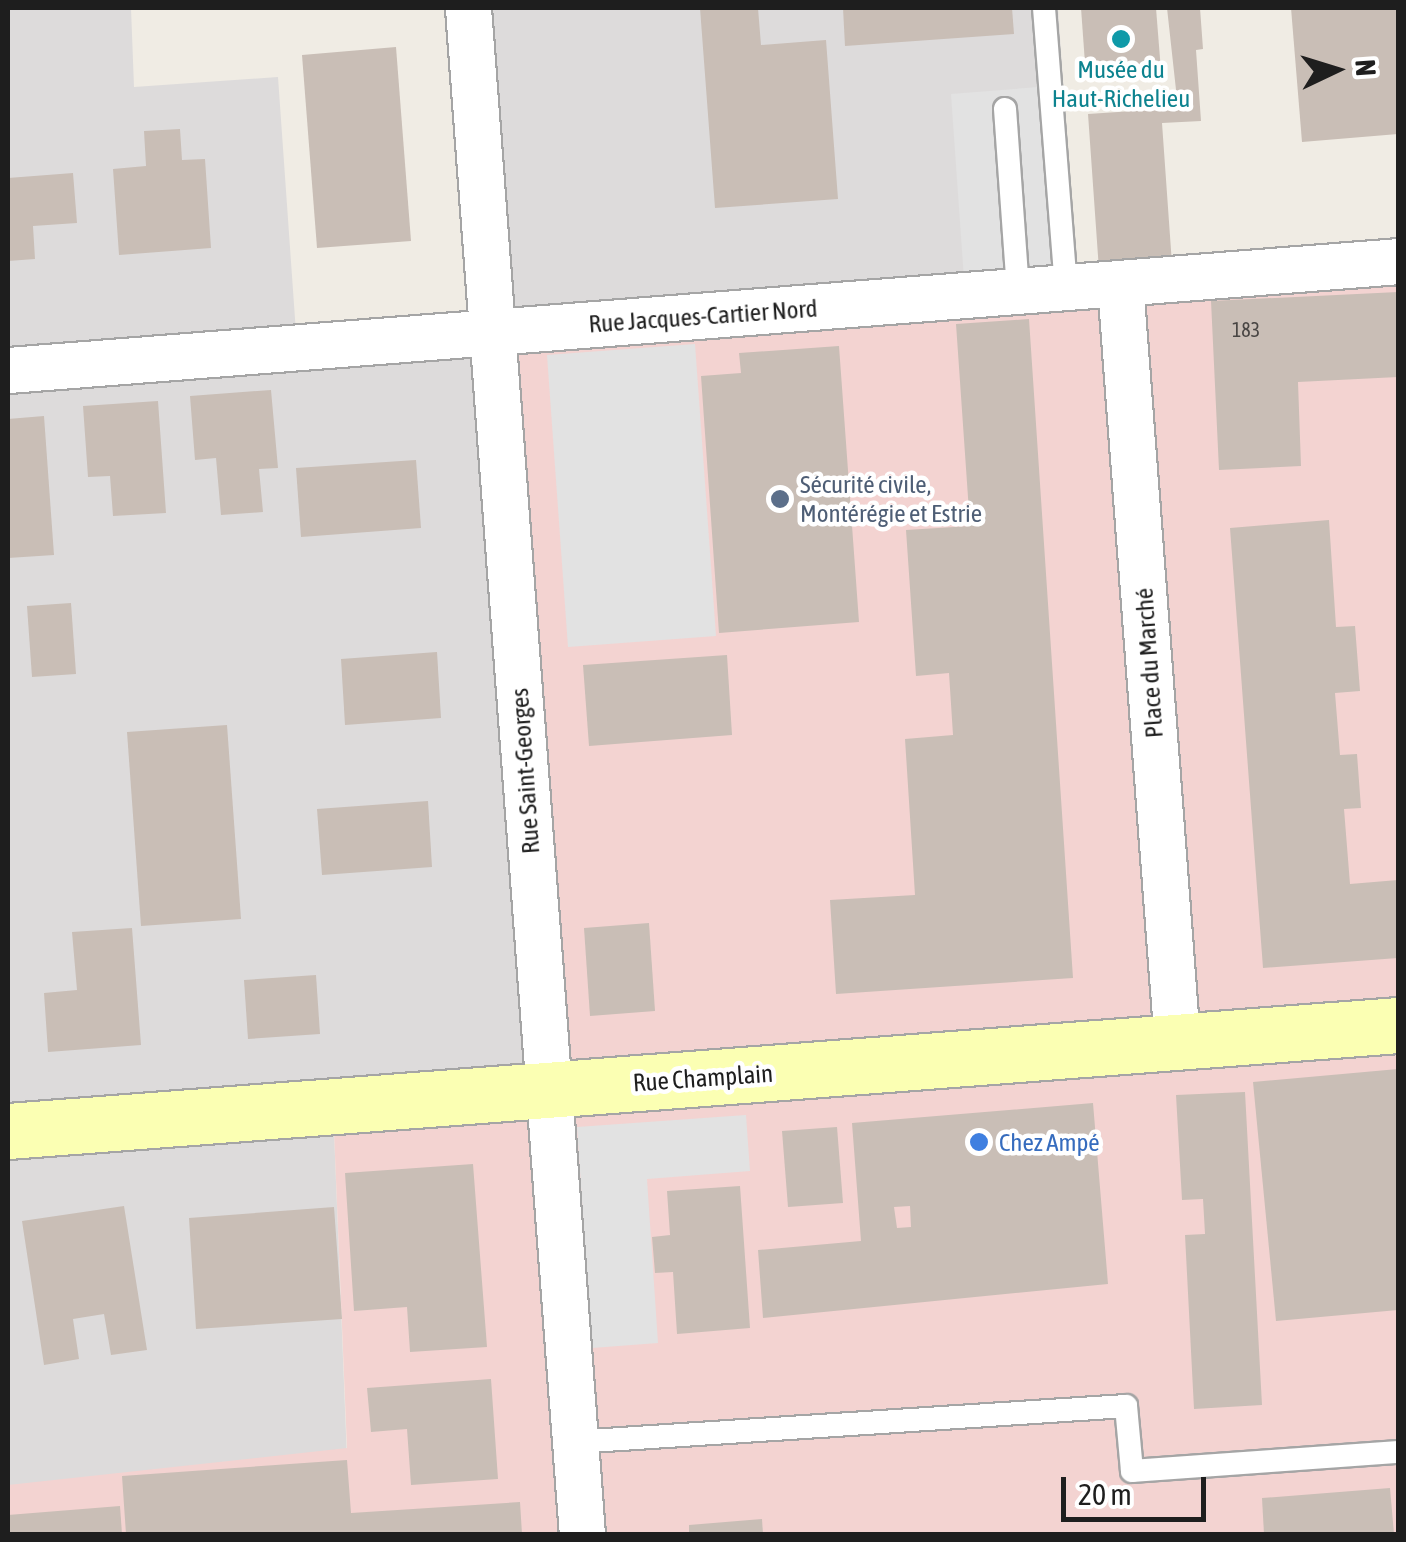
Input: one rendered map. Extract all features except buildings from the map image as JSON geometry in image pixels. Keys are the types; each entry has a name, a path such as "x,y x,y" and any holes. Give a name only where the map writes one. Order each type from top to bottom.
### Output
{"street":[{"name":"Rue Saint-Georges","path":"468,8 582,1534"},
{"name":"Rue Jacques-Cartier Nord","path":"8,370 1398,262"},
{"name":"Place du Marché","path":"1120,284 1177,1042"},
{"name":"Rue Champlain","path":"8,1131 1398,1025"}],"lane":[{"path":"1044,8 1066,288"},
{"path":"1006,109 1018,292"},
{"path":"575,1442 1126,1406 1132,1471 1398,1452"}],"shaded area":[{"path":"8,8 131,8 134,87 278,77 297,347 492,332 468,8 1058,8 1077,286 549,1090 333,1106 347,1460 8,1491"},
{"path":"1051,86 1066,271 964,279 951,94"},
{"path":"1398,257 1398,1534 8,1534 8,1485 347,1448 333,1106 549,1089 492,332"},
{"path":"695,344 716,636 568,647 547,355"},
{"path":"746,1115 750,1171 647,1179 658,1343 592,1348 577,1127"}],"place":[{"name":"Musée du Haut-Richelieu","path":"1121,39"},
{"name":"Sécurité civile, Montérégie et Estrie","path":"780,499"},
{"name":"Chez Ampé","path":"979,1142"}]}
